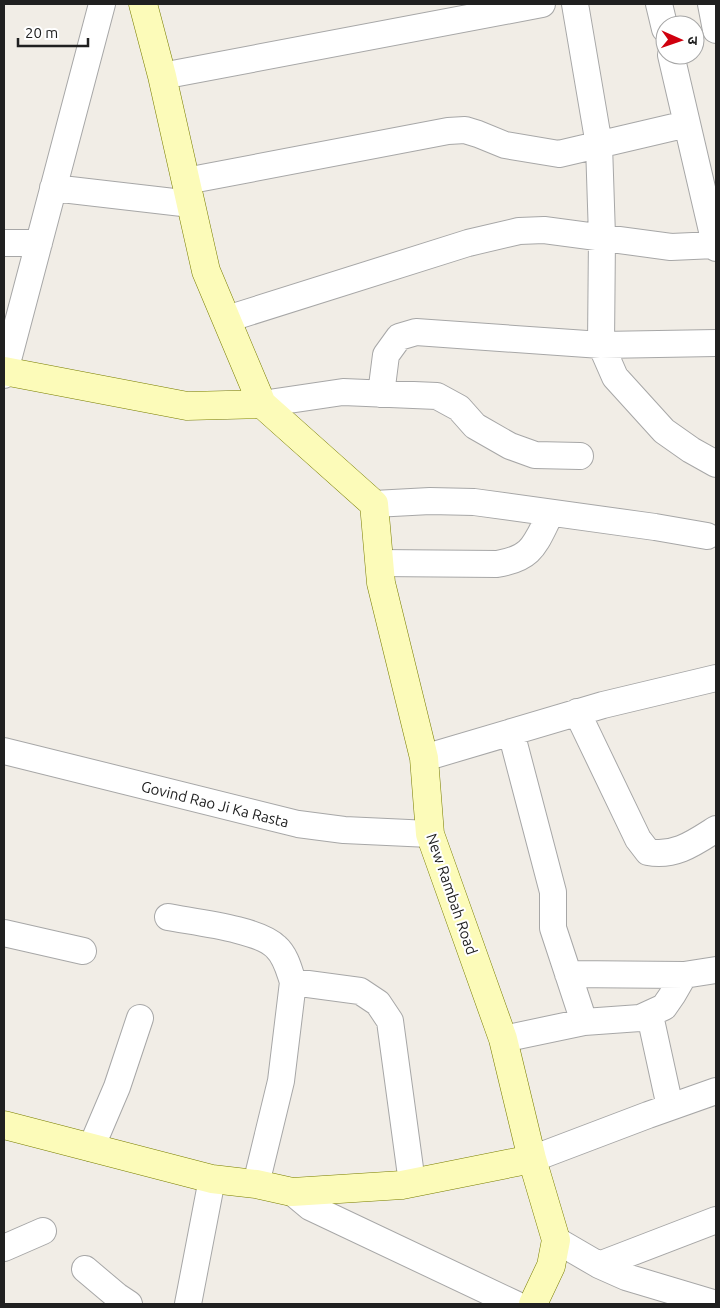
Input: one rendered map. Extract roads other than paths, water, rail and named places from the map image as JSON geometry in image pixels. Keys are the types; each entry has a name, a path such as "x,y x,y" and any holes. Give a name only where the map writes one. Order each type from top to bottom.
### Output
{"street":[{"path":"102,4 4,372 187,406 262,404 344,392 437,396 459,408 475,426 510,446 535,455 580,456"},
{"path":"143,4 162,76 206,271 262,404 374,504 430,501 474,502 707,536"},
{"path":"162,76 542,4"},
{"path":"575,4 599,145 602,236 601,345 615,378 664,431 691,450 716,464"},
{"path":"227,319 468,243 519,231 544,230 602,236 630,242 671,246 716,247 673,65"},
{"path":"53,188 188,193 448,131 465,130 505,145 559,154 687,124"},
{"path":"4,243 39,243"},
{"path":"381,394 386,355 399,337 416,332 601,345 716,343"},
{"name":"New Rambah Road","path":"374,504 381,582 424,758 430,834 503,1039 532,1159 556,1240 551,1266 533,1304"},
{"path":"379,563 497,564 514,562 531,550 551,513"},
{"path":"424,758 577,712 716,678"},
{"path":"577,712 638,839 648,852 672,853 697,842 716,829"},
{"path":"511,732 553,892 553,928 584,1022"},
{"name":"Govind Rao Ji Ka Rasta","path":"4,752 298,824 344,830 430,834"},
{"path":"168,917 253,934 276,946 286,961 293,982 281,1081 256,1184"},
{"path":"4,934 83,951"},
{"path":"568,974 684,975 716,970"},
{"path":"640,1018 664,1007 684,975"},
{"path":"293,982 360,991 378,1003 390,1022 412,1183"},
{"path":"91,1148 117,1087 140,1018"},
{"path":"503,1039 584,1022 640,1018 651,1020 670,1107"},
{"path":"4,1125 212,1179 256,1184 292,1192 412,1183 532,1159 716,1091"},
{"path":"188,1304 212,1179"},
{"path":"292,1192 310,1207 516,1304"},
{"path":"599,1265 716,1220"},
{"path":"4,1248 43,1231"},
{"path":"556,1240 599,1265 626,1277 716,1304"},
{"path":"85,1269 129,1304"}]}
